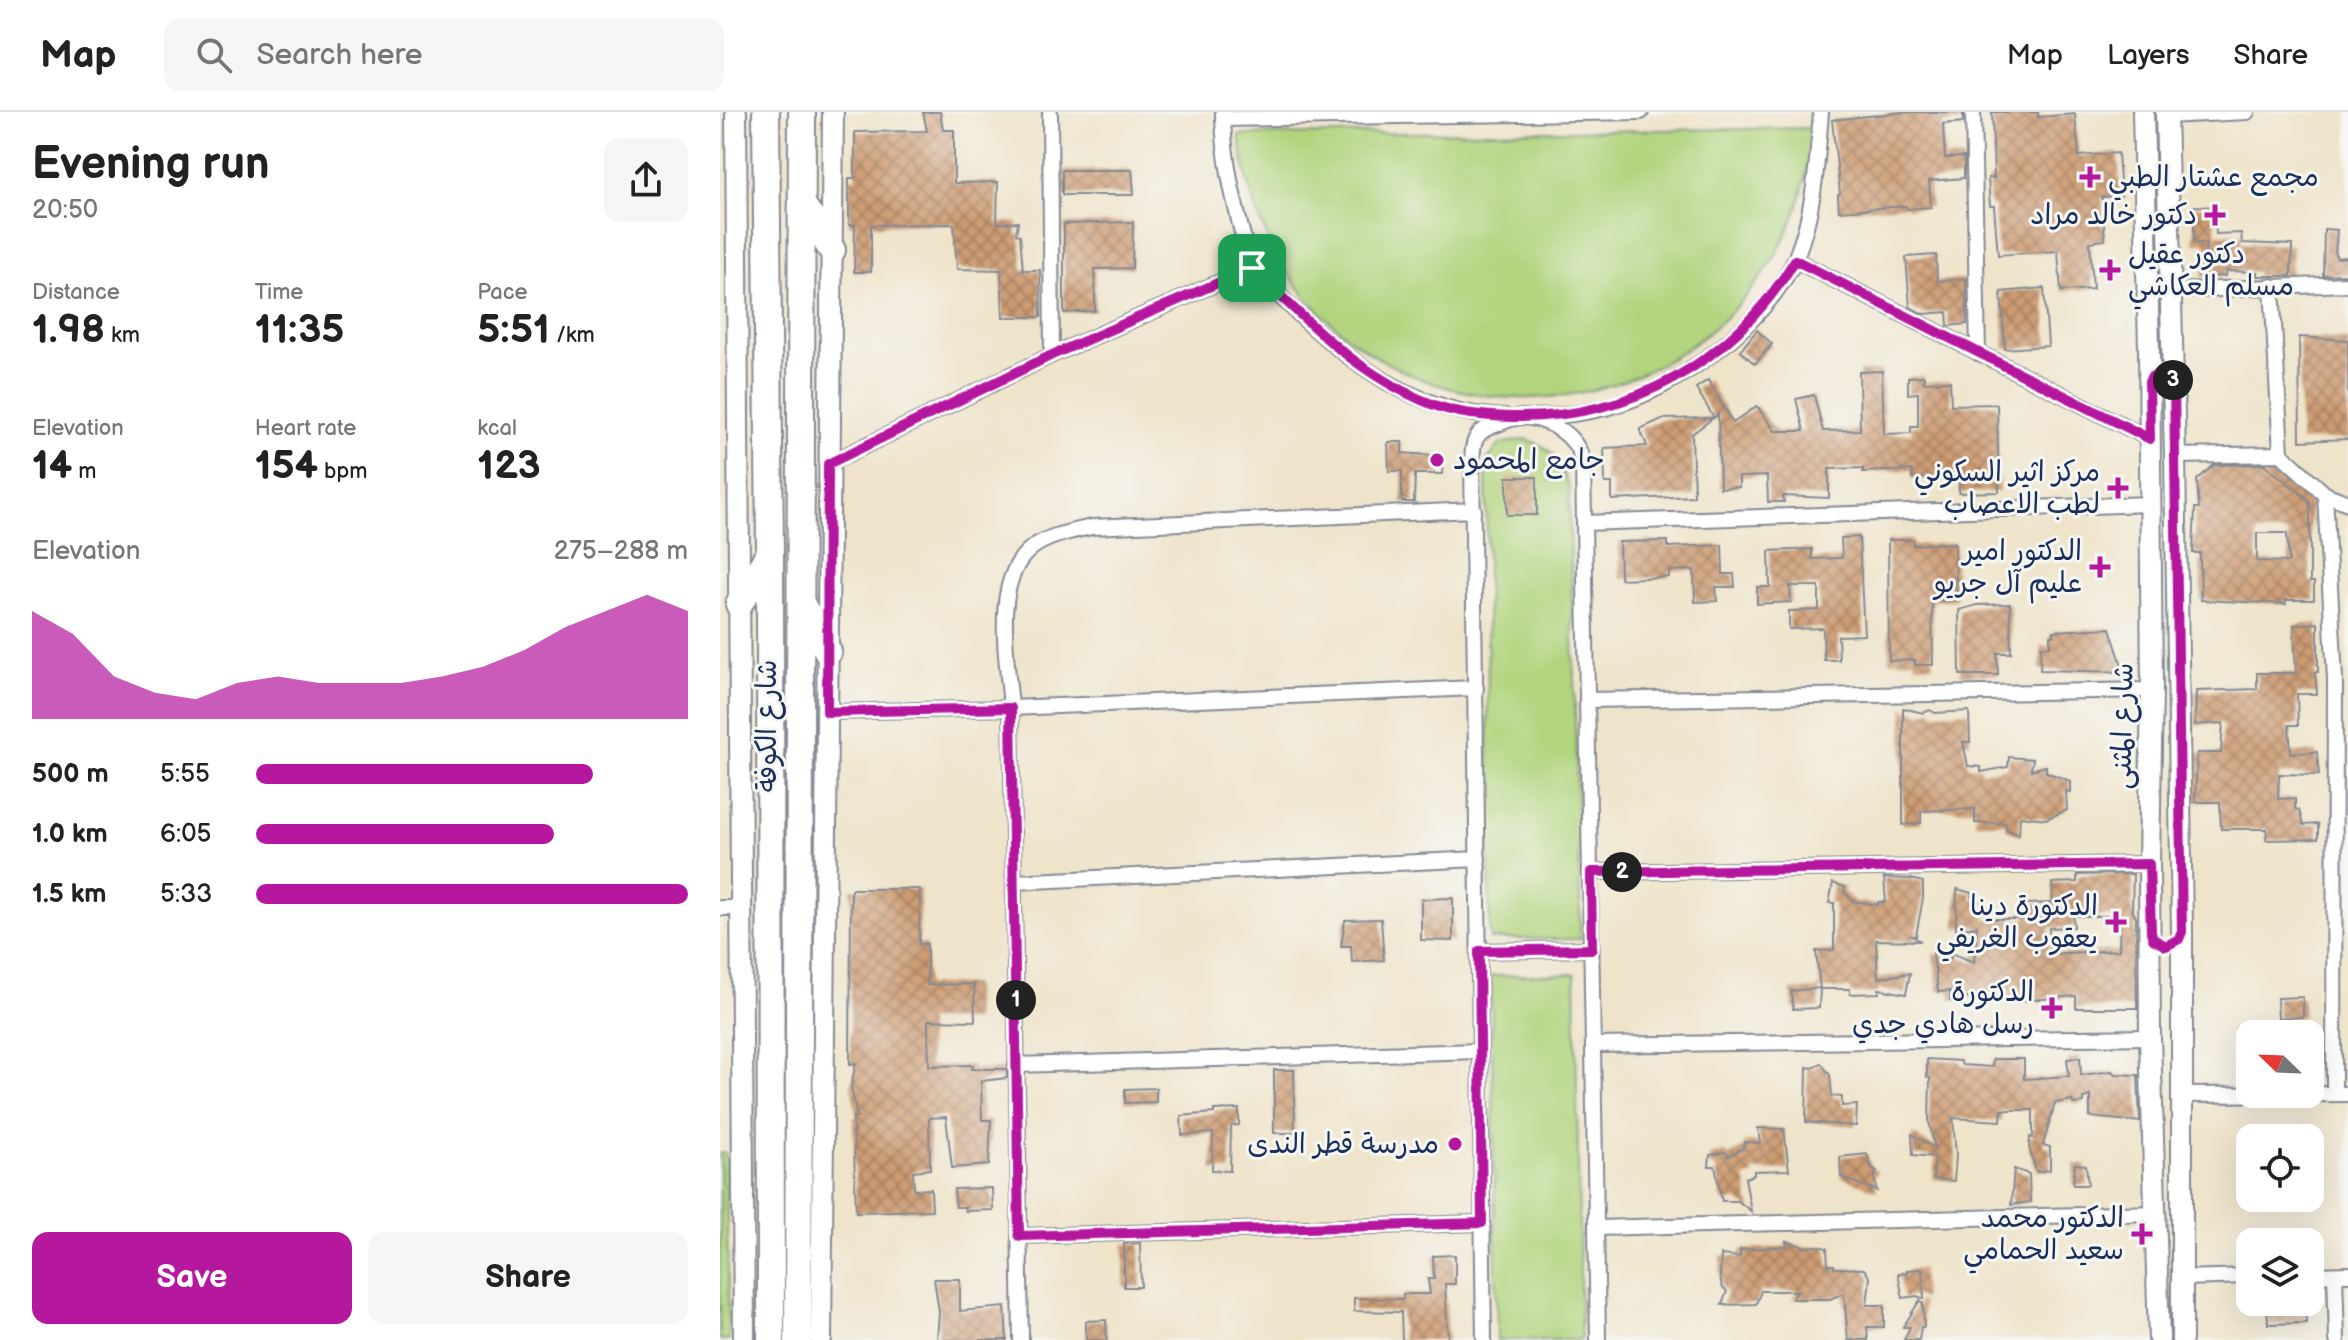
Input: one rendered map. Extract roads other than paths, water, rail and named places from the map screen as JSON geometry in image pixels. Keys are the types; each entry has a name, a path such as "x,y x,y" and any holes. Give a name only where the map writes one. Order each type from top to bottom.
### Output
{"highway":[{"name":"شارع الكوفة","path":"766,112 771,1340"},
{"name":"شارع الكوفة","path":"798,1340 802,112"},
{"path":"802,204 832,250"},
{"path":"739,604 770,552"},
{"path":"800,600 828,652"}],"main road":[{"path":"736,112 744,1340"},
{"path":"821,1340 833,112"},
{"name":"شارع المثنى","path":"2143,112 2152,690 2150,1037 2159,1340"},
{"name":"شارع المثنى","path":"2166,114 2174,380 2182,932 2182,1340"},
{"path":"2149,348 2152,353 2162,356 2173,345"},
{"path":"2149,382 2160,372 2171,375 2174,380"},
{"path":"2151,932 2153,939 2166,946 2179,939 2182,932"},
{"path":"2152,977 2159,967 2165,965 2182,972"}],"street":[{"path":"1050,112 1052,355"},
{"path":"1641,112 1223,116 1235,208 1252,268 1320,335 1354,362 1389,384 1430,403 1481,416 1521,417 1556,416 1609,407 1659,387 1726,342 1763,306 1795,260 1807,227 1814,191 1821,112"},
{"path":"1973,112 1978,353"},
{"path":"2166,114 2247,112"},
{"path":"1795,260 2150,439"},
{"path":"828,464 1052,355 1252,268"},
{"path":"2172,291 2348,284"},
{"path":"2272,286 2281,454"},
{"path":"1484,1340 1473,444 1478,434 1494,425 1521,417 1561,430 1571,437 1580,448 1583,462 1598,1340"},
{"path":"2175,456 2281,454 2325,494 2348,503"},
{"path":"2181,1095 2341,1094 2341,681 2325,494"},
{"path":"1584,523 2150,504"},
{"path":"1021,1340 1011,708 1005,604 1017,564 1033,547 1060,534 1092,527 1474,510"},
{"path":"827,712 1011,708 1476,688"},
{"path":"1587,700 2152,690"},
{"path":"1014,882 1478,859"},
{"path":"1591,872 2149,864"},
{"path":"720,908 743,908"},
{"path":"1479,951 1592,949"},
{"path":"1593,1045 2150,1037"},
{"path":"1016,1065 1480,1051"},
{"path":"1596,1228 2157,1213"},
{"path":"1019,1236 1482,1223"},
{"path":"2337,1340 2342,1274"},
{"path":"2182,1278 2236,1276"}],"place":[{"name":"مجمع عشتار الطبي","path":"2090,177"},
{"name":"دكتور خالد مراد","path":"2215,215"},
{"name":"دكتور عقيل مسلم العكاشي","path":"2110,270"},
{"name":"جامع المحمود","path":"1437,460"},
{"name":"مركز اثير السكوني لطب الاعصاب","path":"2118,488"},
{"name":"الدكتور امير عليم آل جريو","path":"2100,567"},
{"name":"الدكتورة دينا يعقوب الغريفي","path":"2116,922"},
{"name":"الدكتورة رسل هادي جدي","path":"2052,1008"},
{"name":"مدرسة قطر الندى","path":"1455,1144"},
{"name":"الدكتور محمد سعيد الحمامي","path":"2142,1234"}]}
